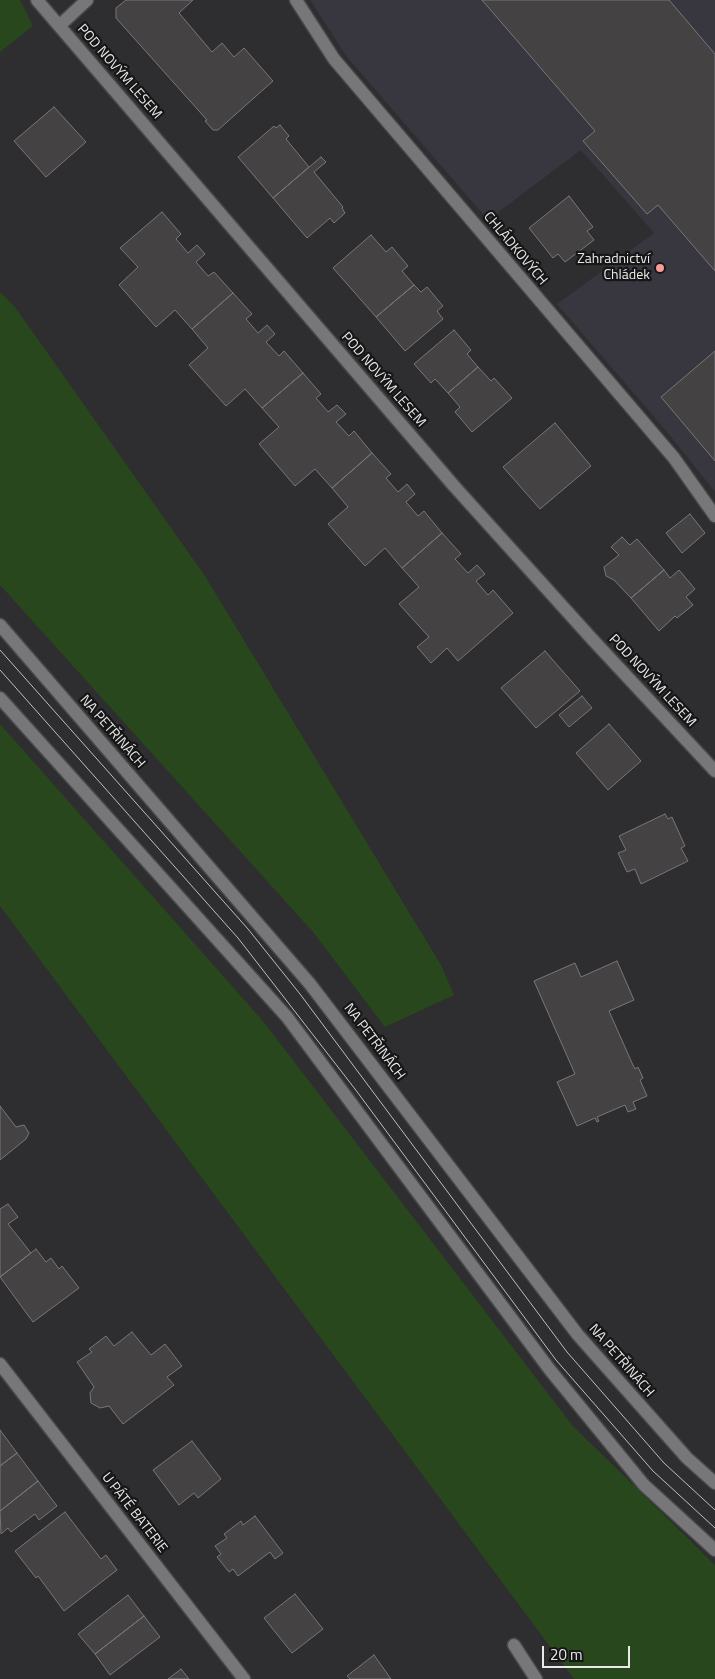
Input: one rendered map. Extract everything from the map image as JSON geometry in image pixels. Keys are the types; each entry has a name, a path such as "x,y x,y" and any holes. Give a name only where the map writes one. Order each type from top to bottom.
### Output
{"street":[{"name":"POD NOVÝM LESEM","path":"37,0 454,486 592,640 715,770"},
{"path":"59,26 86,0"},
{"name":"CHLÁDKOVÝCH","path":"296,0 334,59 674,458 715,516"},
{"name":"NA PETŘINÁCH","path":"0,625 310,984 578,1335 686,1458 715,1483"},
{"path":"0,698 287,1017 550,1370 644,1485 715,1550"},
{"name":"U PÁTÉ BATERIE","path":"0,1364 244,1679"},
{"path":"514,1645 536,1679"}],"shaded area":[{"name":"Zahradnictví Chládek","path":"310,0 715,0 715,492 667,432 557,304 654,233 581,150 488,220 347,57"}],"green space":[{"path":"0,0 20,0 33,26 0,52"},
{"path":"0,292 15,307 205,576 441,965 454,995 385,1027 313,932 0,585"},
{"path":"0,724 263,1021 572,1425 715,1565 715,1679 574,1679 0,906"}],"building":[{"path":"126,0 193,0 179,13 212,52 222,43 234,57 244,48 273,81 218,130 213,130 205,121 207,120 116,18 116,8"},
{"path":"482,0 669,0 715,54 715,271 658,205 647,214 583,141 595,131"},
{"path":"54,107 86,142 46,177 14,141"},
{"path":"280,125 289,136 286,139 309,167 273,198 238,157 274,126 276,128"},
{"path":"321,157 326,162 314,172 343,207 345,213 334,223 330,218 307,238 273,198"},
{"path":"569,196 593,227 587,231 594,240 565,262 558,254 553,258 529,228"},
{"path":"162,212 181,234 176,239 188,253 197,245 205,254 196,262 208,276 214,272 233,293 192,329 175,310 156,327 119,285 138,267 120,248"},
{"path":"371,235 386,252 392,247 408,266 402,271 414,285 376,317 333,268"},
{"path":"414,285 421,292 427,287 443,306 437,311 443,319 405,351 376,317"},
{"path":"233,293 252,314 246,319 258,333 267,325 275,334 266,342 279,356 284,351 303,373 262,408 245,389 226,406 189,365 208,348 192,329"},
{"path":"454,330 471,350 467,354 478,367 448,393 435,379 431,383 414,364"},
{"path":"715,351 715,461 661,397"},
{"path":"478,367 491,381 494,378 512,398 472,432 455,412 460,407 448,393"},
{"path":"303,373 321,394 316,398 328,412 337,405 346,414 336,422 349,436 354,431 372,453 332,488 315,469 295,486 259,444 279,427 262,408"},
{"path":"555,423 591,466 540,509 503,467"},
{"path":"372,453 391,474 386,478 398,492 407,484 415,494 406,502 418,516 424,511 442,533 402,568 385,548 365,566 328,524 348,507 332,488"},
{"path":"690,514 705,533 682,553 666,533"},
{"path":"442,533 461,554 455,559 468,573 477,565 485,574 476,581 488,595 493,590 513,613 458,661 447,648 431,663 417,647 429,637 399,604 419,587 402,568"},
{"path":"622,537 630,545 637,539 664,570 631,598 614,580 606,576 604,567 619,555 611,547"},
{"path":"664,570 670,578 679,570 695,589 686,597 693,605 677,618 675,616 659,631 631,598"},
{"path":"545,651 580,691 536,728 501,688"},
{"path":"582,696 592,708 569,727 559,715"},
{"path":"609,724 641,761 608,790 576,753"},
{"path":"665,814 668,819 672,817 685,846 681,848 688,861 641,884 635,869 627,872 618,853 626,850 619,836"},
{"path":"617,961 634,1000 609,1011 635,1069 638,1067 643,1078 640,1080 647,1096 633,1102 636,1109 628,1112 625,1105 597,1117 599,1121 597,1122 595,1118 577,1126 557,1082 575,1074 534,981 575,963 581,977"},
{"path":"0,1106 16,1127 24,1125 29,1133 26,1139 0,1160"},
{"path":"8,1204 18,1217 8,1224 31,1253 0,1277 0,1209"},
{"path":"36,1249 46,1262 51,1258 59,1269 62,1266 79,1288 33,1322 0,1277"},
{"path":"132,1332 151,1355 165,1344 182,1366 167,1377 174,1385 123,1424 109,1406 100,1408 91,1403 90,1393 94,1387 77,1362 92,1352 89,1349 106,1336 114,1346"},
{"path":"0,1430 17,1453 0,1466"},
{"path":"192,1441 221,1479 198,1498 194,1493 179,1505 153,1470"},
{"path":"17,1453 38,1481 0,1511 0,1466"},
{"path":"38,1481 57,1506 39,1520 35,1514 11,1532 8,1528 1,1534 0,1511"},
{"path":"65,1512 101,1559 106,1555 117,1570 64,1611 38,1576 36,1578 15,1551"},
{"path":"255,1516 283,1553 275,1559 270,1552 238,1576 233,1569 229,1572 217,1557 221,1554 215,1546 227,1538 224,1534 241,1521 243,1525"},
{"path":"295,1594 323,1629 292,1653 264,1618"},
{"path":"128,1595 144,1616 95,1654 78,1634"},
{"path":"144,1616 160,1637 110,1675 95,1654"},
{"path":"374,1655 391,1679 350,1679 347,1676"},
{"path":"181,1669 189,1679 168,1679"}],"tram line":[{"path":"0,650 248,929 300,994 567,1352 664,1463 715,1510"},
{"path":"0,670 238,938 355,1089 556,1360 653,1471 715,1528"}],"place":[{"name":"Zahradnictví Chládek","path":"660,268"}]}
